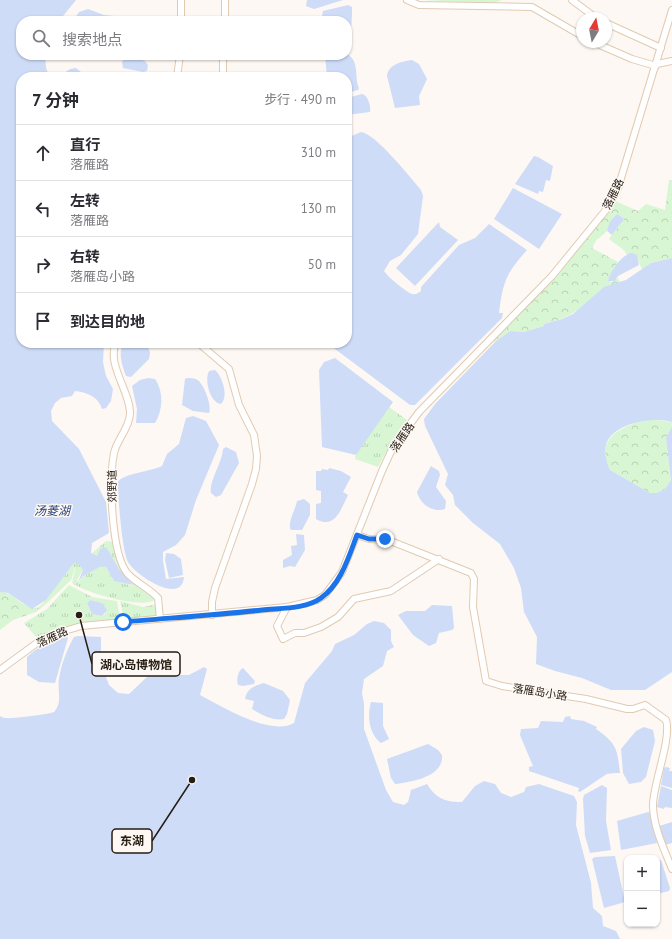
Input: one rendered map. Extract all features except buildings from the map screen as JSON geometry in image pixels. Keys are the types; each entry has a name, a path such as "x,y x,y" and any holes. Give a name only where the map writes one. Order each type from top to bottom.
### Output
{"street":[{"path":"181,0 181,16"},
{"path":"225,0 225,16"},
{"path":"407,0 419,5 534,7 576,32"},
{"path":"508,0 508,7"},
{"path":"572,0 588,12"},
{"name":"落雁路","path":"0,670 38,642 58,632 89,625 287,607 314,602 325,595 342,572 374,489 393,447 419,412 552,276 610,204 618,188 672,10"},
{"path":"612,26 661,48"},
{"path":"666,29 672,33"},
{"path":"607,48 632,59 656,65 672,61"},
{"path":"178,72 179,60"},
{"path":"223,60 223,72"},
{"name":"郊野道","path":"116,348 115,360 130,414 127,427 115,449 111,471 113,519 117,549 127,573 158,598 160,619"},
{"path":"204,348 229,369 238,405 254,435 256,456 256,469 252,484 215,588 212,602 212,615"},
{"name":"落雁岛小路","path":"357,535 369,539 388,540 469,571 474,576 473,607 486,682 502,686 586,699 627,709 633,709 645,705 666,720 668,732 653,804 658,831 672,869"},
{"path":"287,607 277,626 283,639 296,633 304,633 321,627 338,617 354,599 391,591 439,559"}],"green space":[{"path":"425,0 502,0 492,4"},
{"path":"669,180 672,180 672,258 651,263 642,270 636,254 626,254 625,251 609,239 624,219 618,214 613,217 607,231 597,239 592,248 618,262 608,280 612,282 618,278 620,282 606,288 566,317 524,332 510,331 495,342 492,339 557,276 615,201 638,211 646,204 665,210"},
{"path":"389,407 407,420 392,441 378,467 355,459 365,439"},
{"path":"646,419 672,422 672,426 666,438 671,480 665,489 657,493 650,493 610,470 606,459 608,442 619,430"},
{"path":"106,541 115,542 119,560 155,600 138,603 114,599 79,587 72,583 76,565 71,580 45,605 43,603 75,562 80,564 83,570 77,580 79,582 83,576 102,566 106,567 113,580 133,586 119,569 107,548 100,549 97,556 91,554"},
{"path":"69,585 92,597 117,601 120,619 76,624 37,638 24,623 47,609","holes":["90,600 103,604 105,614 102,616 92,614 87,602"]},
{"path":"0,592 9,594 25,605 31,607 37,608 43,603 45,605 36,612 13,620 0,630"},
{"path":"120,601 143,607 157,604 158,613 154,616 124,619"}],"water":[{"name":"汤菱湖","path":"0,0 76,0 63,16 16,16 16,60 45,60 48,72 16,72 16,348 104,348 103,362 106,376 113,389 111,401 106,408 102,409 98,401 92,396 75,391 72,396 61,398 55,403 51,411 52,421 79,449 106,502 109,533 92,543 91,553 97,556 100,549 104,547 107,548 119,569 133,585 114,581 106,567 102,566 83,576 78,582 83,570 79,564 74,563 46,600 32,609 8,593 0,592"},
{"path":"307,0 343,0 314,9 306,6"},
{"path":"348,5 352,7 352,16 322,16 323,11"},
{"path":"88,9 104,15 114,16 76,16 79,12"},
{"path":"352,58 355,65 359,88 358,90 352,92 352,72 327,72 325,60 352,60"},
{"path":"123,60 145,61 148,65 147,71 143,72 123,68 122,62"},
{"path":"412,60 419,64 427,79 419,96 420,105 395,108 387,76 388,72 396,64"},
{"path":"76,68 81,72 66,72 70,69"},
{"path":"362,94 364,95 369,102 370,112 352,114 352,97"},
{"path":"361,132 375,140 384,148 421,190 423,196 418,234 401,255 390,261 384,271 409,293 417,294 421,291 421,287 459,245 475,238 489,224 527,250 514,265 504,285 499,313 503,313 502,318 415,405 410,405 334,348 352,348 352,136"},
{"path":"534,156 553,166 550,181 546,180 543,192 539,191 538,194 515,184"},
{"path":"513,188 562,214 539,249 494,219"},
{"path":"618,214 624,219 612,235 607,231 612,219"},
{"path":"439,222 440,227 458,240 415,286 396,268"},
{"path":"632,253 637,255 639,265 618,276 615,281 608,281 617,264 628,254"},
{"path":"672,258 672,422 655,420 625,426 616,431 610,437 605,451 610,470 650,493 657,493 665,489 671,480 666,438 672,426 672,672 645,690 611,690 582,678 536,664 537,637 524,612 521,588 514,568 500,544 473,523 455,505 453,495 445,485 448,474 425,426 424,419 435,404 495,342 510,331 524,332 562,319 573,314 604,287 626,280 651,263"},
{"path":"122,348 148,348 150,353 149,359 131,377 126,376 122,364"},
{"path":"335,358 393,402 356,455 322,447 319,370 324,362"},
{"path":"215,370 224,386 224,396 221,404 217,403 211,395 207,380 209,371"},
{"path":"148,378 155,379 158,384 161,395 160,412 155,423 136,423 137,409 132,386 140,380"},
{"path":"185,379 196,379 202,385 208,400 210,410 209,413 193,411 182,405"},
{"path":"193,416 206,421 219,445 196,500 185,535 176,545 163,552 166,579 184,577 181,585 175,589 167,588 148,580 139,574 128,562 122,536 118,482 125,477 162,466 167,454 179,444 186,418"},
{"path":"226,447 236,452 239,463 221,495 216,497 211,493 212,483 223,449"},
{"path":"431,466 439,471 440,475 436,487 446,501 445,509 436,510 428,507 421,501 417,492"},
{"path":"329,468 341,471 351,477 343,492 348,495 340,512 333,520 323,522 316,519 316,504 321,503 321,491 316,490 316,471 321,471 322,469 328,470"},
{"path":"304,499 310,504 310,515 302,530 292,530 290,529 290,521 297,501"},
{"path":"296,534 304,535 305,550 295,567 290,566 283,568 283,560 292,555 291,546 297,545"},
{"path":"166,553 174,554 181,559 183,575 169,578 165,560"},
{"path":"90,600 102,603 107,610 102,616 92,614 87,603"},
{"path":"432,605 452,606 454,628 452,630 439,633 436,643 429,646 413,635 398,615 406,611 425,611"},
{"path":"374,621 384,623 391,630 391,641 394,647 387,651 383,666 364,679 362,693 364,704 364,729 386,790 393,802 404,805 408,802 411,790 427,784 434,793 442,799 451,802 462,802 475,786 484,781 495,784 501,793 511,797 524,792 526,787 539,784 574,796 577,802 576,825 591,883 593,908 602,916 603,926 616,931 620,939 0,939 0,716 5,718 15,718 54,712 57,708 59,700 59,679 61,668 74,637 101,637 101,664 109,685 118,693 129,694 149,675 189,675 204,667 207,669 200,695 246,718 273,726 284,726 294,723 305,683 332,651 335,644 354,635 367,624"},
{"path":"66,636 68,638 55,683 39,682 27,675 27,657 31,653 50,642"},
{"path":"243,668 255,681 254,684 243,686 238,685 238,675"},
{"path":"264,683 283,691 290,700 287,714 284,719 268,717 252,709 254,701 245,699 249,690"},
{"path":"371,702 383,703 383,726 389,739 381,743 374,735 370,724 369,713"},
{"path":"570,716 571,719 584,721 597,727 596,729 615,747 619,765 620,773 607,774 580,792 578,791 579,788 529,771 529,767 533,766 520,735 521,729 538,728 541,721 563,722 565,717"},
{"path":"644,727 653,730 655,741 646,777 641,782 629,784 623,773 621,749 636,731"},
{"path":"428,744 438,750 442,755 438,769 417,780 395,784 391,778 387,759"},
{"path":"664,768 670,768 669,771 672,771 672,788 661,785"},
{"path":"602,785 607,788 606,821 611,850 590,853 585,836 583,799 584,795"},
{"path":"661,786 672,790 672,808 665,807 664,809 657,807"},
{"path":"648,812 652,814 657,843 621,850 617,821"},
{"path":"672,822 672,843 665,845 659,826"},
{"path":"615,856 624,902 604,908 592,859 595,857"},
{"path":"660,860 670,888 669,891 660,893"}],"place":[{"name":"湖心岛博物馆","path":"79,615"},
{"name":"东湖","path":"192,780"}],"route":[{"path":"123,622 212,615 287,607 314,602 322,598 329,591 342,572 357,535 369,539 385,539"}]}
